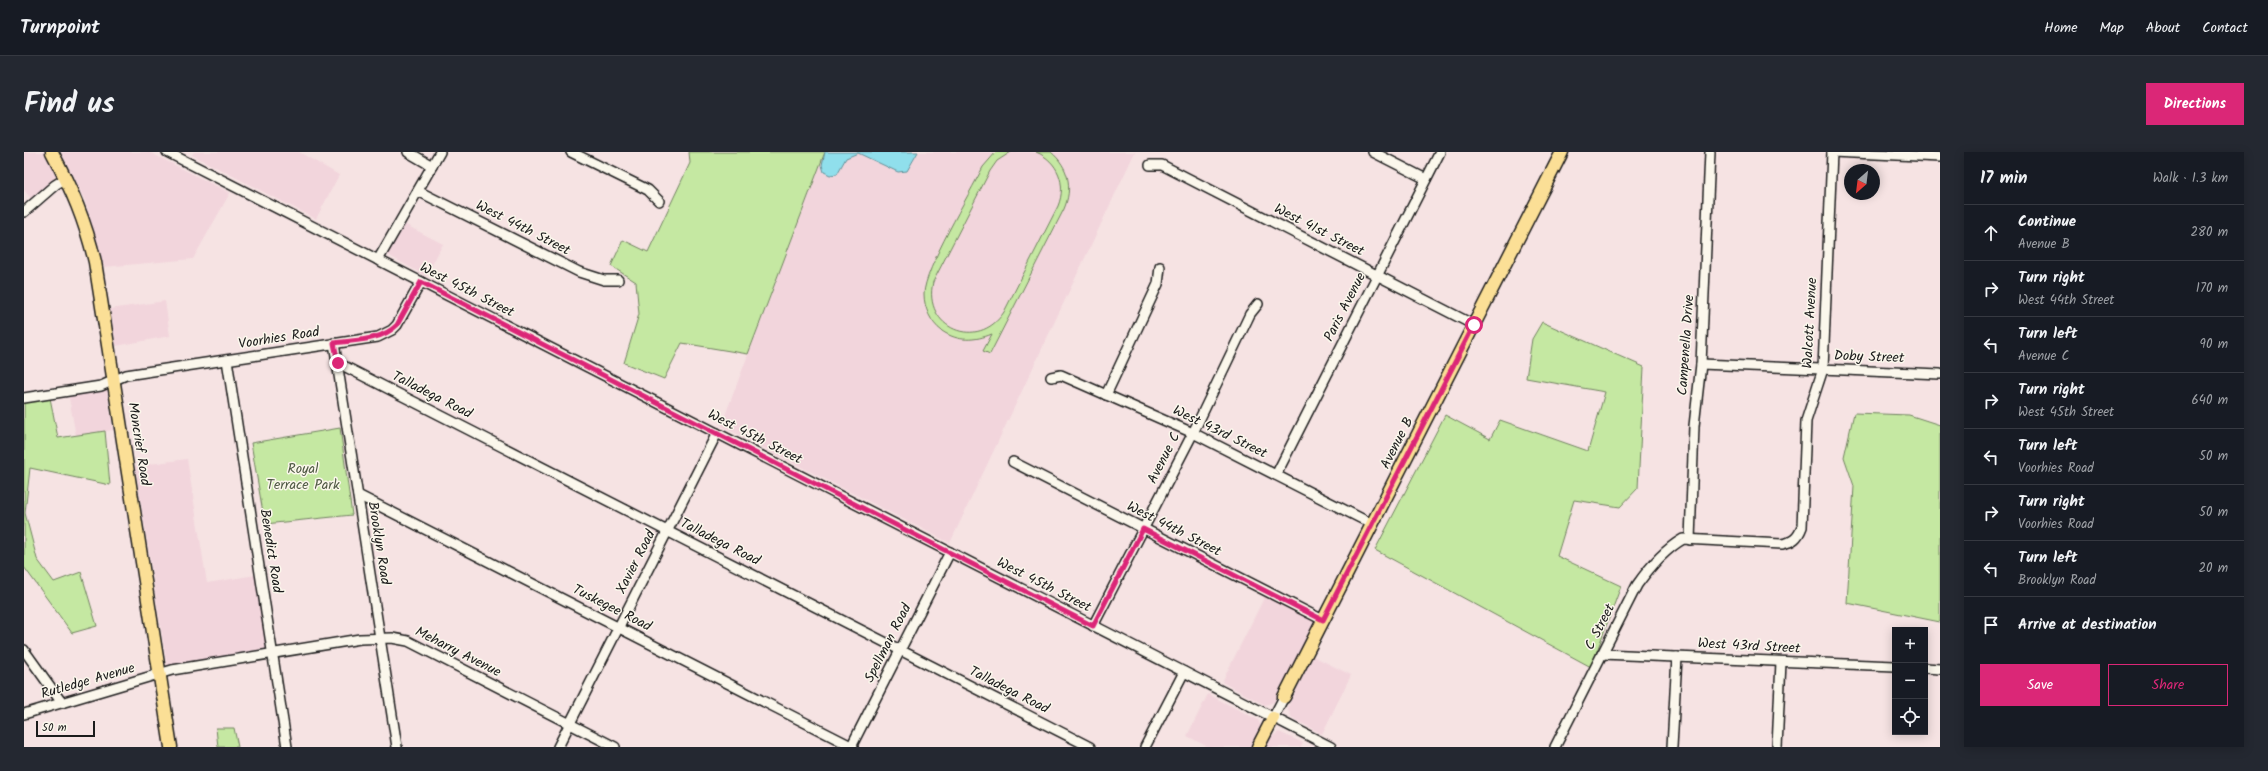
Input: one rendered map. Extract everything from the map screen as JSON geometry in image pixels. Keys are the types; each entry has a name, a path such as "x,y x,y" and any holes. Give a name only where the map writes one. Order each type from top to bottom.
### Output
{"main road":[{"name":"Moncrief Road","path":"52,152 66,178 86,225 95,262 171,747"},
{"name":"Avenue B","path":"1284,697 1562,152"},
{"name":"Avenue B","path":"1258,747 1274,718"}],"street":[{"name":"West 45th Street","path":"167,152 1331,747"},
{"path":"408,152 432,166"},
{"path":"378,260 440,152"},
{"path":"571,152 648,190 660,201"},
{"path":"1373,152 1426,179"},
{"name":"Paris Avenue","path":"1276,475 1440,152"},
{"name":"Campenella Drive","path":"1690,540 1694,426 1701,364 1710,152"},
{"path":"1832,152 1940,157"},
{"name":"Walcott Avenue","path":"1690,540 1782,544 1795,539 1802,527 1806,421 1823,369 1832,152"},
{"name":"West 41st Street","path":"1150,164 1162,165 1474,325"},
{"path":"24,212 55,185 66,178"},
{"name":"West 44th Street","path":"418,191 579,272 604,280 618,280"},
{"path":"1106,395 1158,284 1160,267"},
{"name":"Voorhies Road","path":"24,398 101,386 126,375 378,337 392,330 397,325 421,282"},
{"name":"Avenue C","path":"1093,626 1193,433 1250,314 1258,304"},
{"name":"Brooklyn Road","path":"334,343 397,747"},
{"name":"Benedict Road","path":"227,360 287,747"},
{"name":"Talladega Road","path":"338,363 1090,747"},
{"name":"Doby Street","path":"1701,364 1940,374"},
{"name":"West 43rd Street","path":"1051,377 1061,375 1193,433 1372,524"},
{"name":"Xavier Road","path":"558,747 717,433"},
{"name":"West 44th Street","path":"1013,462 1323,620"},
{"name":"Tuskegee Road","path":"358,495 851,747"},
{"name":"C Street","path":"1555,747 1637,585 1648,570 1675,544 1683,539 1690,540"},
{"name":"Spellman Road","path":"851,747 950,552"},
{"name":"Meharry Avenue","path":"160,674 172,670 273,653 380,637 408,641 615,747"},
{"path":"24,650 62,703"},
{"name":"West 43rd Street","path":"1602,654 1892,666"},
{"path":"1672,747 1677,657"},
{"path":"1777,747 1781,662"},
{"path":"1928,668 1940,669"},
{"path":"1145,747 1184,672"},
{"name":"Rutledge Avenue","path":"24,714 160,674"},
{"name":"Avenue B","path":"1274,718 1284,697"}],"shaded area":[{"path":"24,152 44,152 56,176 33,201 24,190"},
{"path":"61,152 149,152 230,193 193,259 104,267 85,201"},
{"path":"194,152 299,152 339,175 316,219 192,155"},
{"path":"825,152 1135,152 950,543 721,426"},
{"path":"404,224 443,244 426,276 386,254"},
{"path":"165,301 170,336 116,346 110,309"},
{"path":"106,381 113,430 76,436 67,387"},
{"path":"187,459 207,583 256,575 268,650 167,667 135,466"},
{"path":"1265,596 1316,622 1274,702 1265,705 1222,682"},
{"path":"1313,656 1351,675 1322,734 1292,718 1287,708"},
{"path":"1208,694 1258,720 1261,726 1260,731 1252,747 1208,747 1187,736"},
{"path":"1279,732 1303,743 1301,747 1266,747 1271,737"}],"green space":[{"path":"689,152 825,152 748,354 682,343 664,379 624,363 639,314 636,282 611,266 623,240 648,252 690,163"},
{"path":"996,152 1011,152 997,161 990,171 933,282 932,298 936,312 944,322 955,329 967,332 980,331 993,324 1004,312 1058,206 1061,198 1061,182 1059,174 1050,161 1036,152 1051,152 1057,158 1062,164 1068,178 1069,186 1067,201 1064,209 990,354 983,351 992,334 973,339 960,339 948,335 938,328 931,319 925,305 924,294 931,268 939,250 983,167"},
{"path":"1542,322 1644,367 1638,488 1620,507 1574,500 1557,556 1621,586 1591,667 1375,550 1445,415 1490,439 1500,420 1588,451 1605,392 1526,378 1532,339"},
{"path":"50,398 58,438 105,431 110,485 30,468 25,513 37,559 54,582 81,572 97,626 72,633 24,567 24,401"},
{"path":"1854,413 1909,415 1940,425 1940,622 1847,603 1854,486 1844,457"},
{"name":"Royal Terrace Park","path":"340,428 352,515 265,524 251,443"},
{"path":"216,728 234,728 238,747 218,747"}],"water":[{"path":"825,152 918,152 907,171 898,172 858,153 846,158 837,174 830,175 824,172 822,165"}],"route":[{"path":"338,363 334,343 378,337 392,330 397,325 421,282 1093,626 1143,529 1323,620 1474,325"}]}
